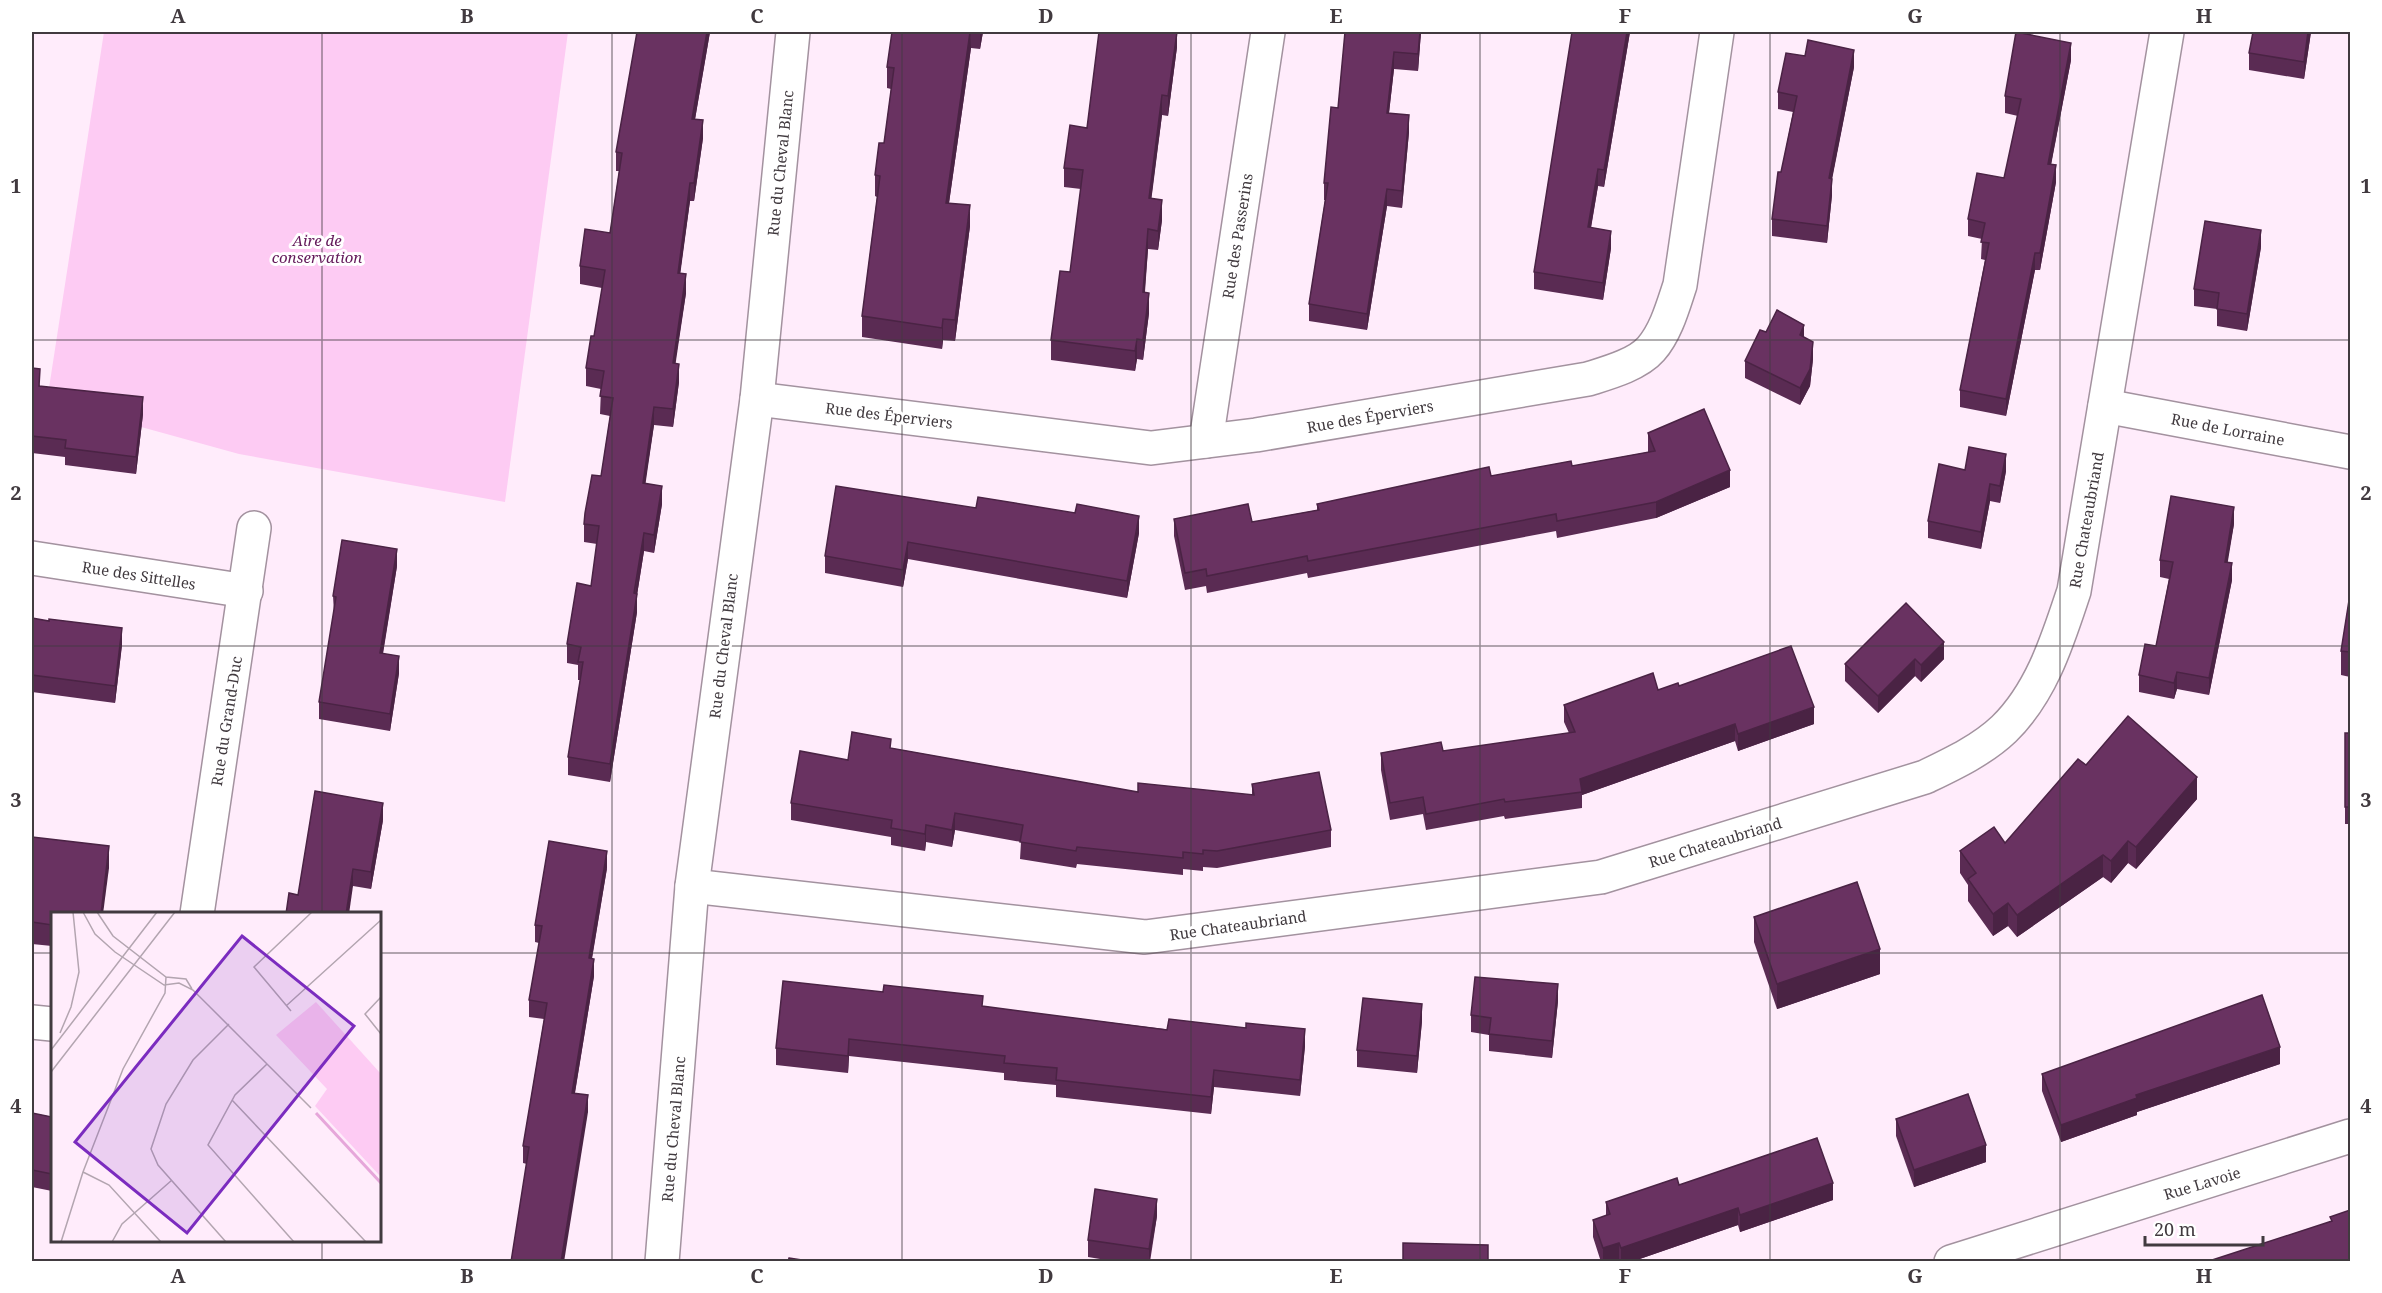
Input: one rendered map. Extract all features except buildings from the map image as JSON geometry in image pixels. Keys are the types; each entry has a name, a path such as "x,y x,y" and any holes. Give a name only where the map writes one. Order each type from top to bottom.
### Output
{"street":[{"name":"Rue du Cheval Blanc","path":"662,1262 692,886 757,399 793,32"},
{"name":"Rue des Passerins","path":"1206,441 1268,32"},
{"name":"Rue des Éperviers","path":"757,399 1151,448 1256,435 1588,379 1615,371 1651,350 1671,313 1680,285 1717,32"},
{"name":"Rue Chateaubriand","path":"692,886 1145,937 1602,877 1925,777 1965,758 2004,729 2032,693 2054,649 2074,591 2167,32"},
{"name":"Rue de Lorraine","path":"2105,406 2350,452"},
{"name":"Rue du Grand-Duc","path":"197,912 254,528"},
{"name":"Rue des Sittelles","path":"32,558 246,591"},
{"path":"32,1022 51,1024"},
{"name":"Rue Lavoie","path":"1951,1262 2350,1137"}],"green space":[{"name":"Aire de conservation","path":"104,32 568,32 505,502 239,454 47,401"}]}
